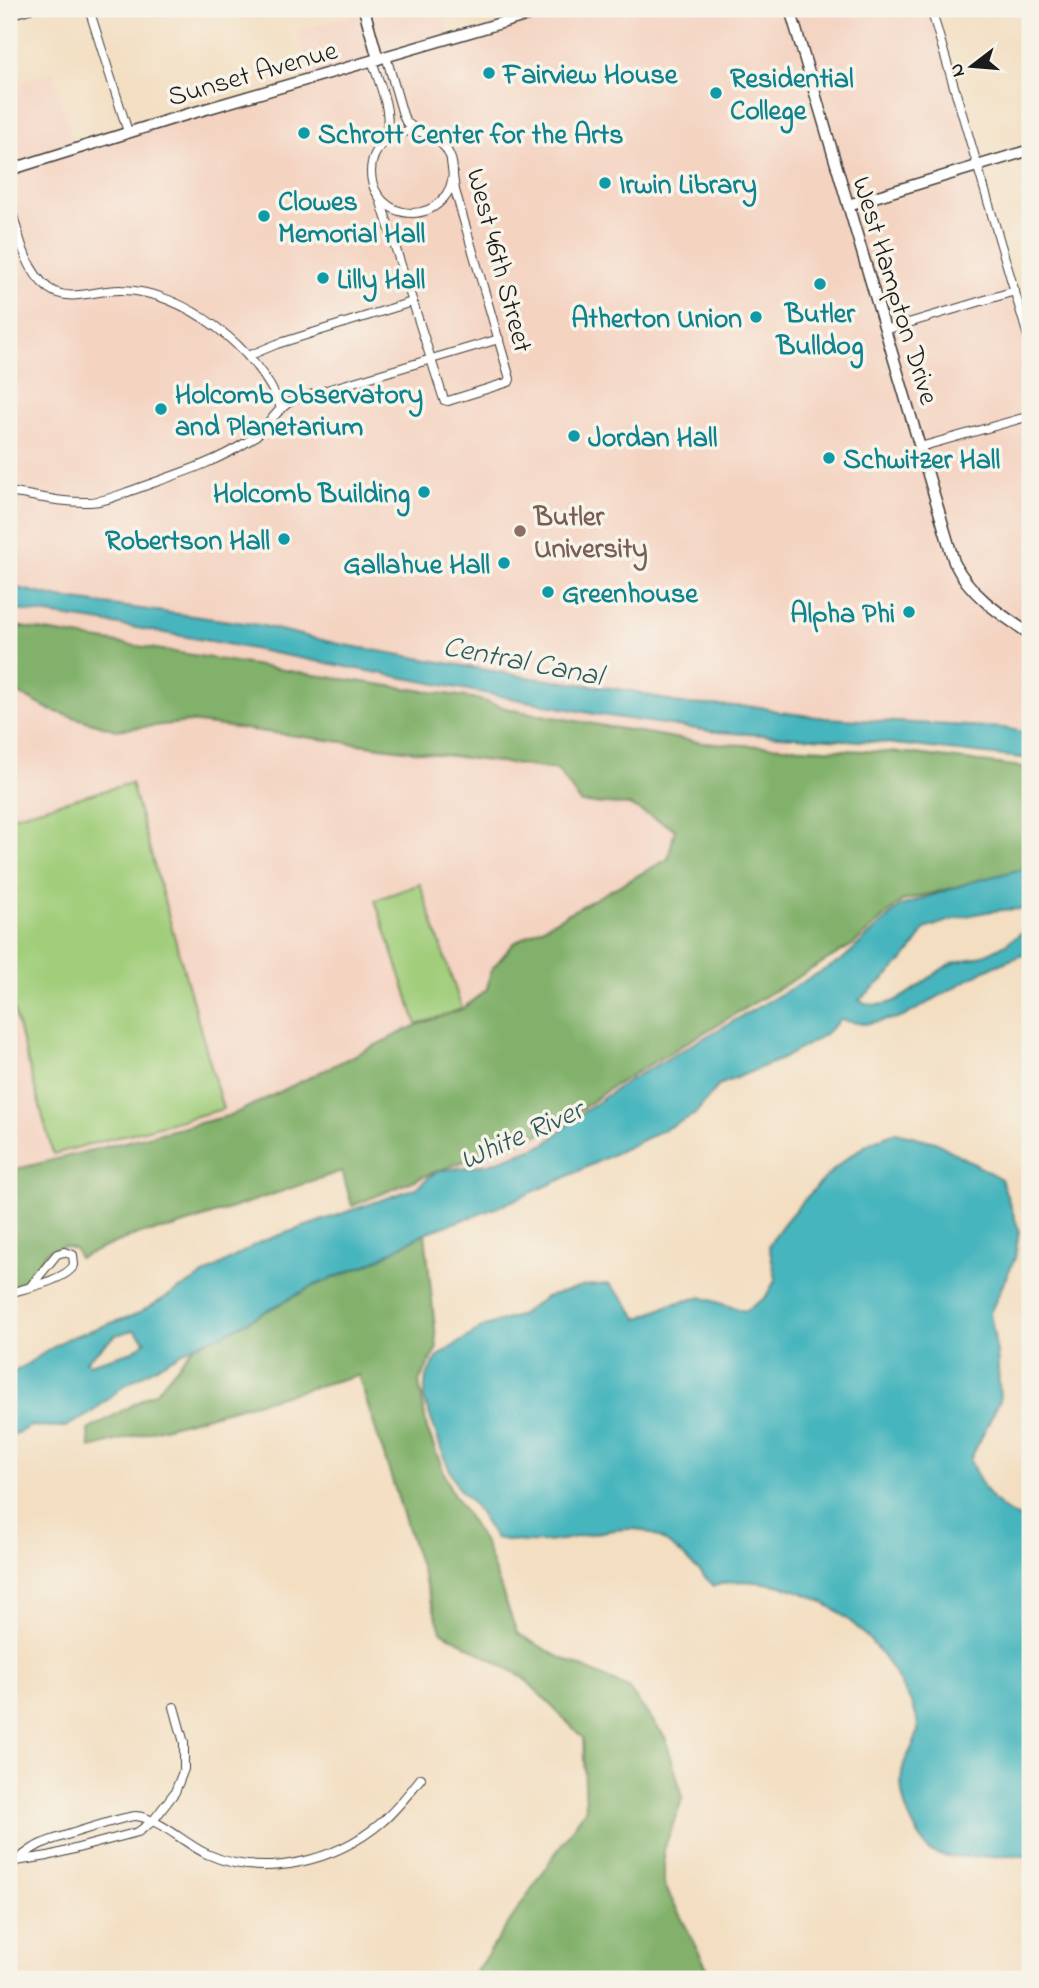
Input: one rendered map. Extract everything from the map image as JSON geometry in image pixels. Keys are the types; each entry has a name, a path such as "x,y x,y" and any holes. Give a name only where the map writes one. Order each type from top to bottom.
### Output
{"street":[{"path":"9,15 30,9"},
{"path":"89,9 128,132"},
{"name":"West 46th Street","path":"364,9 379,58 406,122 441,144 451,161 453,173 450,186 436,205 425,211 399,211 379,196"},
{"name":"Sunset Avenue","path":"9,170 524,12 549,9"},
{"name":"West Hampton Drive","path":"790,9 957,568 975,593 991,608 1030,634"},
{"path":"931,9 1030,343"},
{"name":"West 46th Street","path":"379,58 389,122 388,133 374,157 371,170 373,185 379,196 442,398 448,401 510,381 455,190 451,161"},
{"path":"381,145 396,134 420,132"},
{"path":"848,205 1030,150"},
{"path":"9,201 30,265 50,289 71,296 117,290 156,294 190,310 248,356 266,378 281,408"},
{"path":"885,330 1015,291"},
{"path":"248,356 293,338 412,302"},
{"path":"9,492 38,499 88,503 103,500 188,470 236,449 264,430 281,408 296,399 499,339"},
{"path":"920,447 1030,416"},
{"path":"9,1293 30,1287 70,1272 74,1265 73,1255 64,1252 57,1254 30,1287"},
{"path":"13,1861 48,1856 138,1832 153,1821 175,1792 184,1769 184,1743 174,1707"},
{"path":"13,1861 39,1845 135,1816 153,1821 192,1846 218,1858 246,1865 288,1865 328,1853 364,1835 389,1816 421,1778"}],"shaded area":[{"name":"Butler University","path":"373,9 442,9 450,37 524,16 522,9 931,9 1030,349 1030,731 1004,726 825,718 780,712 854,944 734,1015 703,1042 719,1092 352,1206 342,1171 173,1228 137,1234 79,1258 75,1249 63,1247 47,1251 26,1285 9,1290 9,86 53,72 75,149 310,78 297,31"}],"green space":[{"path":"9,625 473,698 512,710 704,743 907,753 1030,768 1030,868 902,901 854,944 610,1088 554,1129 437,1171 352,1206 342,1171 173,1228 137,1234 79,1258 75,1249 63,1246 47,1251 26,1285 9,1290 9,1171 232,1115 417,1025 462,1009 487,989 491,970 514,943 668,859 675,829 629,805 581,803 558,770 190,722 116,730 50,710 9,688"},
{"path":"131,783 223,1109 53,1154 9,993 9,817"},
{"path":"420,884 462,1009 417,1025 375,900"},
{"path":"425,1233 437,1348 419,1382 427,1429 451,1490 485,1544 517,1633 555,1655 628,1688 665,1737 683,1797 664,1849 664,1884 708,1970 703,1979 471,1979 586,1808 583,1738 524,1678 441,1631 358,1375 90,1448 88,1430 157,1391 195,1345 222,1335 313,1286 371,1263"}],"water":[{"path":"9,586 60,598 259,625 339,644 526,677 633,691 681,704 761,707 825,718 1004,728 1030,733 1030,759 876,742 716,732 595,714 221,643 9,609"},
{"path":"1030,867 1030,910 977,914 925,929 904,959 859,1000 884,1004 896,1000 940,970 992,951 1030,926 1030,952 985,970 903,1017 864,1024 840,1020 824,1035 784,1058 719,1085 694,1115 560,1180 496,1208 425,1233 371,1263 313,1286 222,1335 195,1345 122,1387 90,1414 65,1427 31,1426 9,1437 9,1371 16,1371 66,1339 137,1314 260,1242 416,1188 437,1171 489,1164 546,1144 579,1115 626,1082 843,959 901,906 971,882","holes":["134,1330 146,1341 133,1351 89,1364 86,1361 116,1335"]},
{"path":"896,1132 935,1142 1001,1179 1019,1230 1015,1258 990,1313 997,1353 1000,1400 970,1460 992,1499 1009,1513 1030,1521 1030,1856 950,1856 930,1851 926,1847 907,1812 901,1784 904,1764 918,1733 915,1711 890,1666 848,1619 813,1597 793,1589 743,1581 714,1586 662,1539 641,1530 611,1530 540,1542 495,1538 474,1505 458,1488 444,1457 424,1398 426,1377 438,1356 485,1326 518,1316 546,1297 583,1286 609,1284 638,1319 672,1304 701,1297 745,1311 765,1298 776,1279 769,1246 787,1219 848,1157 870,1143"}],"place":[{"name":"Fairview House","path":"489,73"},
{"name":"Residential College","path":"716,93"},
{"name":"Schrott Center for the Arts","path":"304,133"},
{"name":"Irwin Library","path":"605,183"},
{"name":"Clowes Memorial Hall","path":"264,216"},
{"name":"Lilly Hall","path":"323,278"},
{"name":"Butler Bulldog","path":"820,284"},
{"name":"Atherton Union","path":"756,317"},
{"name":"Holcomb Observatory and Planetarium","path":"161,409"},
{"name":"Jordan Hall","path":"574,436"},
{"name":"Schwitzer Hall","path":"829,458"},
{"name":"Holcomb Building","path":"424,492"},
{"name":"Butler University","path":"520,531"},
{"name":"Robertson Hall","path":"284,539"},
{"name":"Gallahue Hall","path":"504,563"},
{"name":"Greenhouse","path":"548,592"},
{"name":"Alpha Phi","path":"909,612"}],"water label":[{"name":"Central Canal","path":"523,660"},
{"name":"White River","path":"521,1134"}]}
